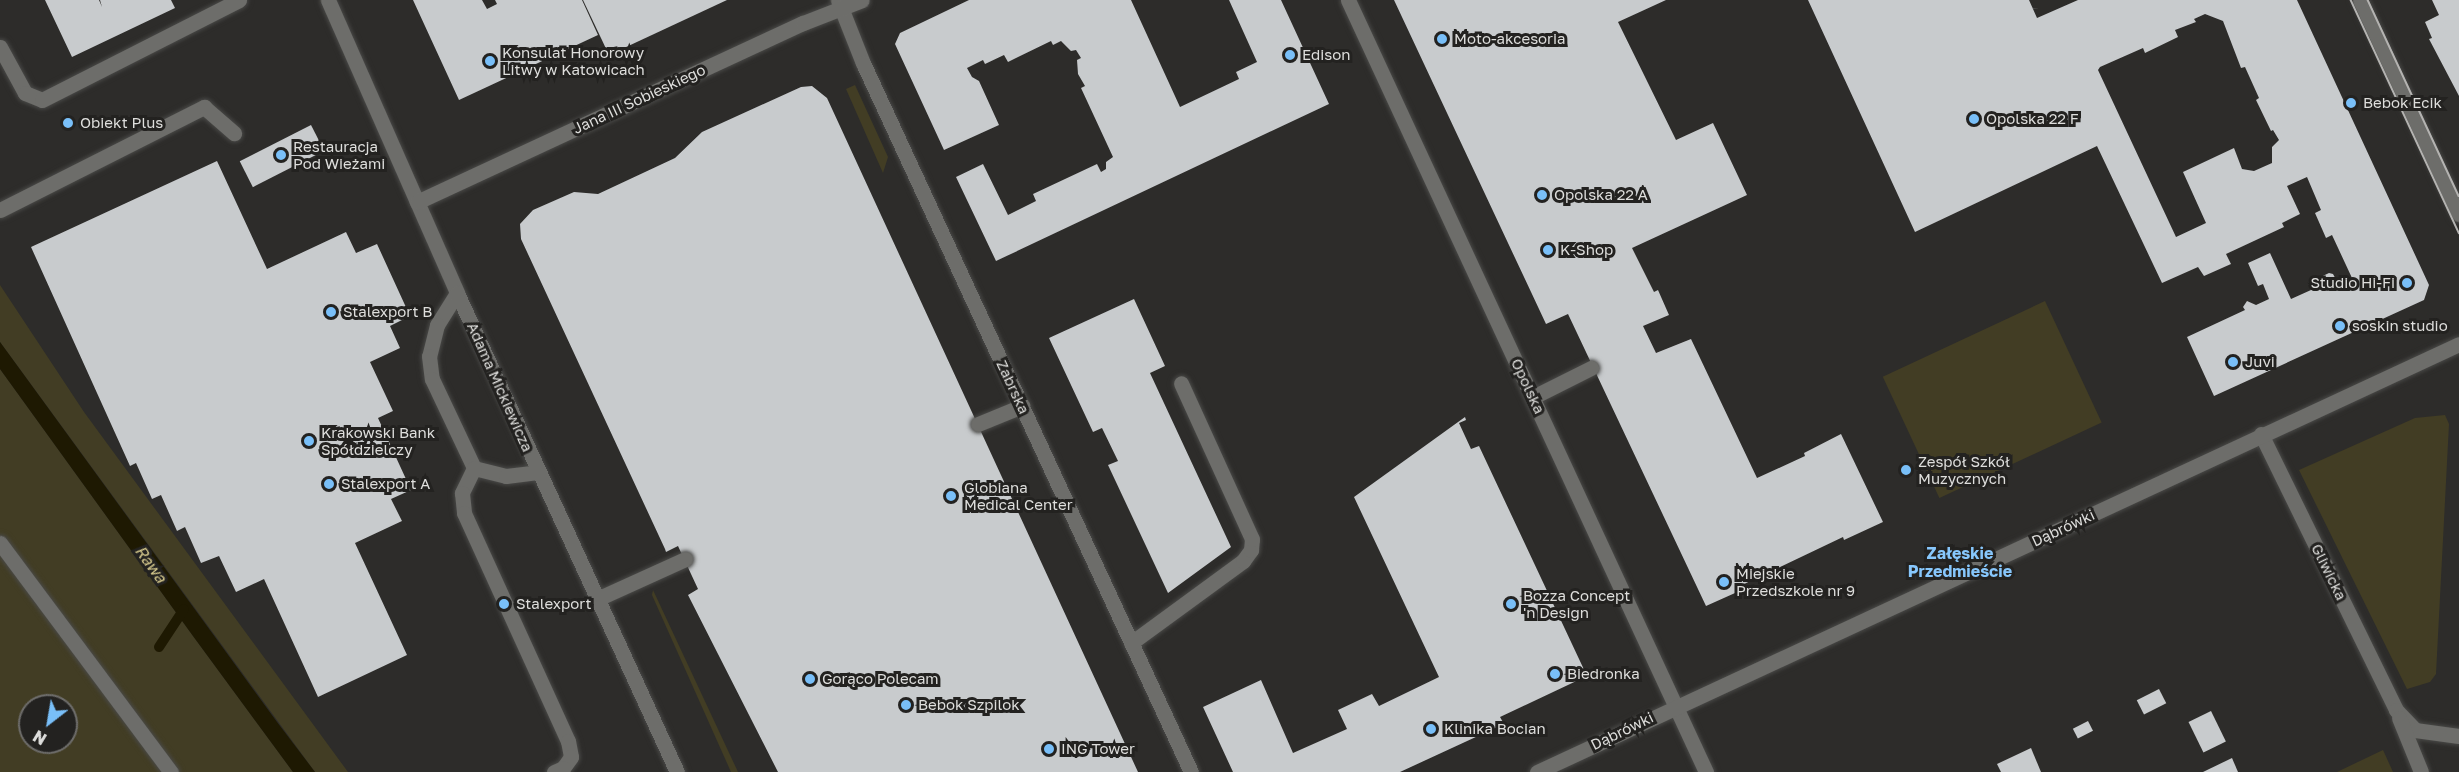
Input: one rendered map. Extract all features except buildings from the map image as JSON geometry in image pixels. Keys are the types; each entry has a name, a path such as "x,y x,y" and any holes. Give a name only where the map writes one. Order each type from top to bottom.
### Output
{"street":[{"path":"0,47 25,93 42,100 239,0"},
{"name":"Adama Mickiewicza","path":"328,0 457,293 677,772"},
{"name":"Jana III Sobieskiego","path":"417,202 803,23 839,4 862,0"},
{"name":"Opolska","path":"1348,0 1677,705 1706,772"},
{"path":"2360,0 2459,214"},
{"name":"Zabrska","path":"839,4 868,74 1191,772"},
{"path":"0,210 204,107 234,133"},
{"path":"457,293 437,325 429,356 432,379 474,468"},
{"name":"Dąbrówki","path":"1537,772 1677,705 1980,568 2261,434 2459,344"},
{"path":"1533,397 1591,368"},
{"path":"1131,643 1243,561 1251,550 1252,538 1181,383"},
{"path":"978,424 1022,406"},
{"name":"Gliwicka","path":"2261,434 2396,710 2421,772"},
{"path":"474,468 506,476 538,472"},
{"path":"474,468 462,493 464,513 568,741 571,757 563,768 554,772"},
{"path":"0,543 171,772"},
{"path":"597,599 685,559"},
{"name":"Gliwicka","path":"2396,710 2415,730 2459,736"}],"shaded area":[{"path":"855,85 888,157 883,173 846,89"},
{"path":"0,285 84,412 348,772 315,772 0,342"},
{"path":"2045,301 2102,422 1939,498 1883,377"},
{"path":"0,369 193,636 293,772 0,772"},
{"path":"2445,415 2449,424 2436,674 2430,682 2407,689 2299,470 2415,418"},
{"path":"653,590 738,772 731,772 652,595"},
{"path":"2383,750 2393,772 2337,772"}],"water":[{"name":"Rawa","path":"0,342 315,772 293,772 193,636 0,369"}],"waterway":[{"path":"159,647 184,609"}],"tram line":[{"path":"2351,0 2459,233"},
{"path":"2368,0 2459,196"}],"place":[{"name":"Moto-akcesoria","path":"1442,39"},
{"name":"Edison","path":"1290,55"},
{"name":"Konsulat Honorowy Litwy w Katowicach","path":"490,61"},
{"name":"Bebok Ecik","path":"2351,103"},
{"name":"Opolska 22 F","path":"1974,119"},
{"name":"Obiekt Plus","path":"68,123"},
{"name":"Restauracja Pod Wieżami","path":"281,155"},
{"name":"Opolska 22 A","path":"1542,195"},
{"name":"K-Shop","path":"1548,250"},
{"name":"Studio Hi-Fi","path":"2407,283"},
{"name":"Stalexport B","path":"331,312"},
{"name":"soskin studio","path":"2340,326"},
{"name":"Juvi","path":"2233,362"},
{"name":"Krakowski Bank Spółdzielczy","path":"309,441"},
{"name":"Zespół Szkół Muzycznych","path":"1906,470"},
{"name":"Stalexport A","path":"329,484"},
{"name":"Globiana Medical Center","path":"951,496"},
{"name":"Miejskie Przedszkole nr 9","path":"1724,582"},
{"name":"Stalexport","path":"504,604"},
{"name":"Bozza Concept 'n Design","path":"1511,604"},
{"name":"Biedronka","path":"1555,674"},
{"name":"Gorąco Polecam","path":"810,679"},
{"name":"Bebok Szpilok","path":"906,705"},
{"name":"Klinika Bocian","path":"1431,729"},
{"name":"ING Tower","path":"1049,749"}],"district":[{"name":"Załęskie Przedmieście","path":"1960,562"}]}
